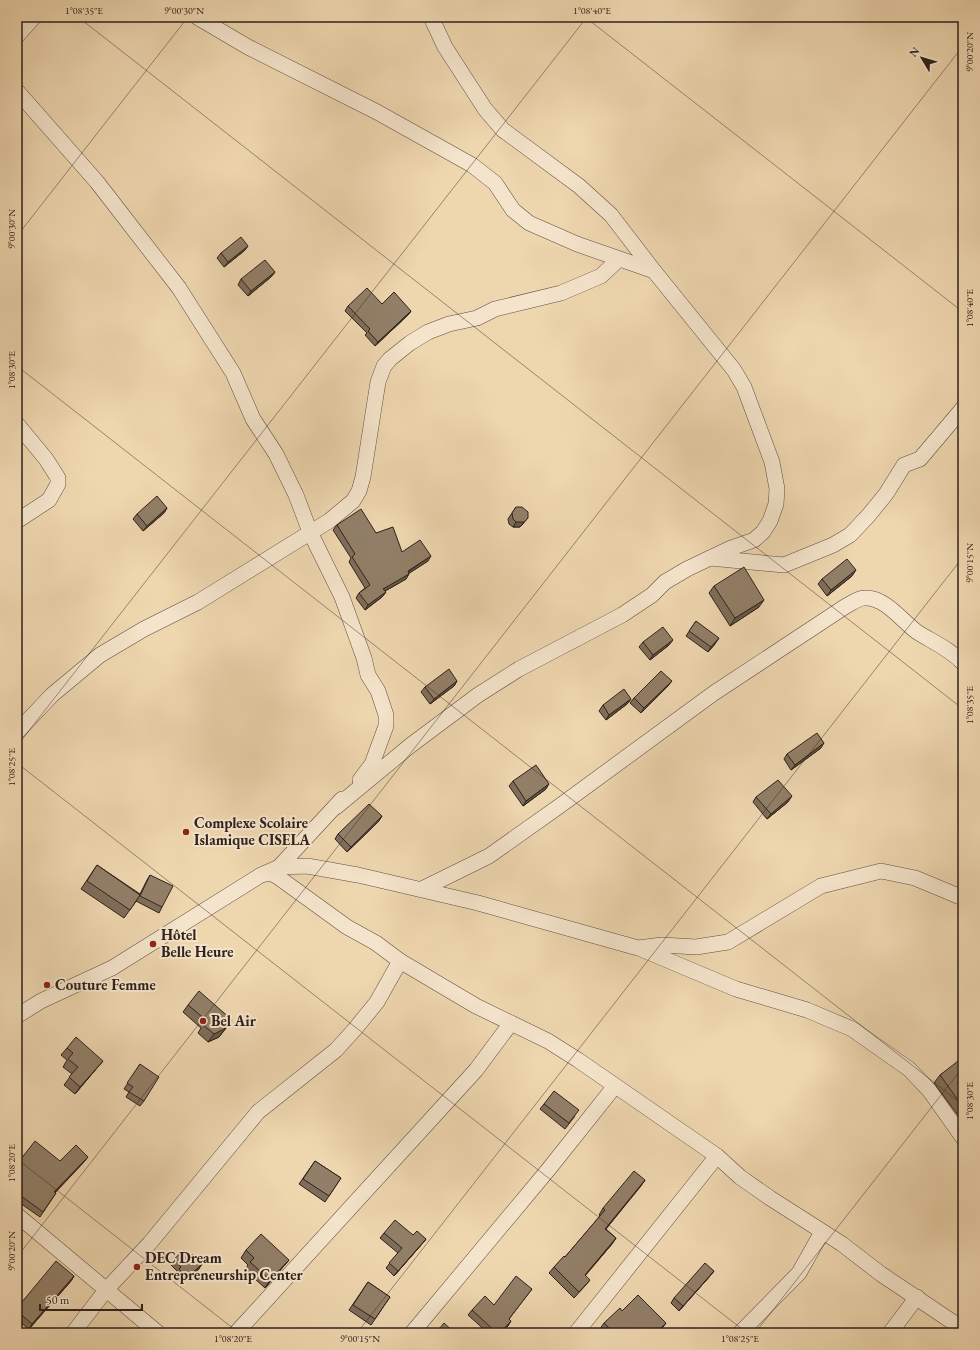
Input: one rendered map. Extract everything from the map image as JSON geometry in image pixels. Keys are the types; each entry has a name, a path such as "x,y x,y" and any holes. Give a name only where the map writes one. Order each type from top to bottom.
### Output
{"street":[{"path":"17,36 34,17"},
{"path":"197,17 248,47 377,112 472,165 495,183 513,210 528,223 577,244 654,272"},
{"path":"336,807 411,745 478,696 519,669 622,615 652,595 665,582 687,569 754,540 763,532 770,521 776,504 777,489 772,462 744,387 734,370 654,272 611,215 579,186 503,130 485,109 446,47 431,17"},
{"path":"17,91 97,182 179,288 233,373 253,419 276,454 296,495 310,532 342,597 362,651 368,675 378,691 386,715 386,726 372,764 336,807 279,867"},
{"path":"17,732 52,695 100,655 144,629 210,595 310,532 344,509 353,501 359,491 368,450 378,382 384,366 390,359 410,343 428,332 450,324 478,318 495,309 561,293 601,276 619,259"},
{"path":"710,558 784,565 833,545 850,534 868,516 886,494 904,465 920,459 963,408"},
{"path":"17,424 46,459 58,478 58,484 49,500 17,521"},
{"path":"422,889 488,856 561,805 714,693 846,606 865,597 877,600 916,631 954,654 963,663"},
{"path":"17,1016 41,1001 112,968 261,875 279,867 307,866 422,889 478,903 638,948 736,989 807,1010 852,1029 909,1069 929,1090 963,1138"},
{"path":"638,948 662,945 696,947 728,942 821,886 880,871 914,878 963,898"},
{"path":"261,875 271,873 347,927 376,943 400,961 476,1006 548,1041 717,1156 740,1177 842,1244 881,1274 917,1297 963,1330"},
{"path":"73,1333 106,1290 149,1244 258,1112 336,1050 377,1002 400,961"},
{"path":"236,1333 476,1070 511,1023"},
{"path":"412,1333 548,1170 615,1086"},
{"path":"576,1333 717,1156"},
{"path":"17,1215 158,1333"},
{"path":"740,1333 799,1273 822,1232"},
{"path":"890,1333 917,1297"}],"building":[{"path":"241,237 248,246 228,262 221,253"},
{"path":"265,260 275,272 251,291 241,279"},
{"path":"367,288 382,304 394,292 411,311 378,342 368,331 370,329 348,306"},
{"path":"157,496 167,508 147,526 137,514"},
{"path":"516,507 522,507 528,512 528,518 524,522 516,522 513,519 512,513"},
{"path":"361,509 376,533 393,527 402,552 420,540 431,556 408,571 409,574 383,589 386,592 368,605 359,593 370,585 352,557 355,554 337,525"},
{"path":"847,559 856,570 831,590 822,579"},
{"path":"744,567 764,600 735,618 714,586"},
{"path":"696,621 719,638 711,647 689,631"},
{"path":"663,627 673,640 653,655 643,642"},
{"path":"449,669 457,681 434,699 425,687"},
{"path":"661,671 672,681 644,708 634,698"},
{"path":"624,689 631,699 609,715 603,705"},
{"path":"817,733 824,743 795,765 787,754"},
{"path":"536,765 549,784 526,801 513,781"},
{"path":"778,780 792,796 771,814 756,797"},
{"path":"369,804 382,816 351,847 338,834"},
{"path":"97,865 140,895 130,910 87,881"},
{"path":"150,875 173,886 162,907 140,896"},
{"path":"199,991 232,1020 224,1029 214,1034 203,1025 207,1021 188,1005"},
{"path":"76,1037 103,1061 80,1087 69,1077 78,1067 68,1059 73,1053 67,1048"},
{"path":"962,1058 963,1059 963,1107 940,1075"},
{"path":"140,1064 159,1077 144,1101 129,1092 133,1087 127,1083"},
{"path":"554,1091 579,1110 569,1123 544,1104"},
{"path":"17,1098 21,1101 17,1105"},
{"path":"35,1141 60,1161 76,1145 88,1157 54,1192 56,1193 43,1212 17,1193 17,1164"},
{"path":"315,1161 341,1178 329,1196 303,1179"},
{"path":"634,1171 645,1180 605,1229 616,1238 585,1275 590,1280 579,1292 554,1267 564,1256 565,1257 605,1210 603,1208"},
{"path":"395,1220 413,1235 417,1231 426,1239 398,1271 389,1263 402,1248 384,1233"},
{"path":"261,1234 289,1260 270,1280 250,1262 254,1258 246,1250"},
{"path":"184,1250 190,1256 192,1254 202,1264 187,1278 179,1269 181,1267 174,1259"},
{"path":"56,1261 74,1276 32,1324 17,1311 17,1308"},
{"path":"705,1263 714,1271 683,1306 674,1298"},
{"path":"516,1276 532,1289 509,1319 511,1321 500,1333 497,1333 472,1310 485,1296 494,1305"},
{"path":"368,1282 390,1297 375,1319 353,1305"},
{"path":"638,1295 666,1323 656,1333 614,1333 604,1323 620,1308 622,1311"},
{"path":"444,1323 455,1333 436,1333"}],"place":[{"name":"Complexe Scolaire Islamique CISELA","path":"186,832"},
{"name":"Hôtel Belle Heure","path":"153,944"},
{"name":"Couture Femme","path":"47,985"},
{"name":"Bel Air","path":"203,1021"},
{"name":"DEC Dream Entrepreneurship Center","path":"137,1267"}]}
